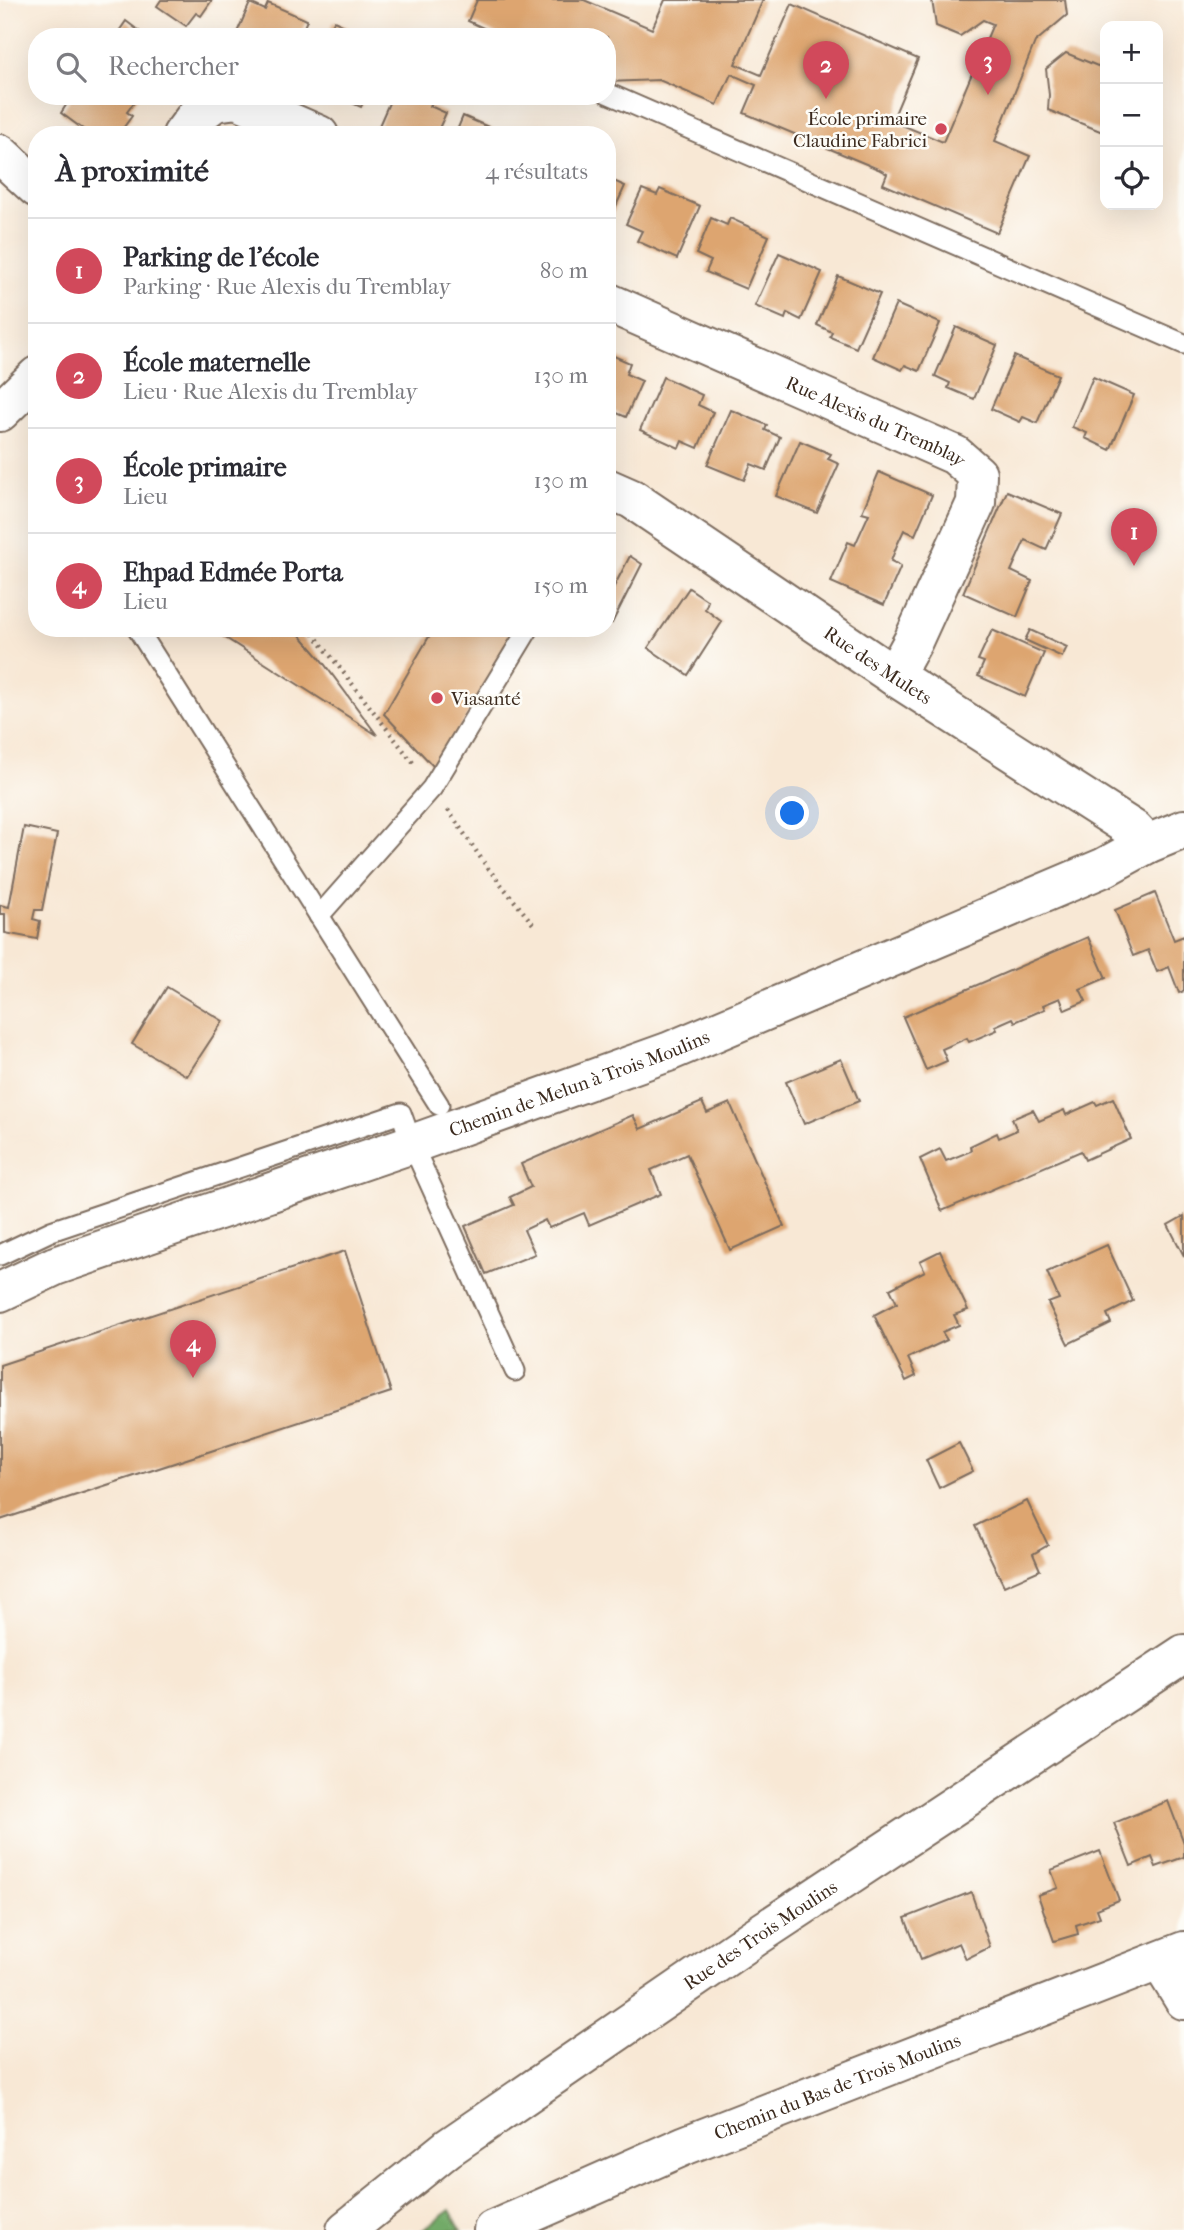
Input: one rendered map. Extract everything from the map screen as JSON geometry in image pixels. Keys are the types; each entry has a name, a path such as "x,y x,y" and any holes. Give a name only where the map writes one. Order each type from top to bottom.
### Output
{"street":[{"path":"189,126 196,116 211,105"},
{"path":"251,105 298,126"},
{"path":"0,153 28,179"},
{"name":"Rue Alexis du Tremblay","path":"616,306 955,455 977,474 976,503 913,641 894,676"},
{"path":"0,412 28,385"},
{"name":"Rue des Mulets","path":"616,492 632,499 894,676 1134,830 1147,844"},
{"name":"Chemin de Melun à Trois Moulins","path":"0,1292 55,1266 412,1144 668,1052 1105,867 1147,844 1184,829"},
{"name":"Rue des Trois Moulins","path":"346,2230 459,2140 755,1937 1184,1654"},
{"path":"1172,1956 1184,2000"},
{"name":"Chemin du Bas de Trois Moulins","path":"493,2230 686,2145 1172,1956"}],"lane":[{"path":"616,97 1184,344"},
{"path":"143,637 439,1105"},
{"path":"319,916 432,788 524,637"},
{"path":"0,1255 51,1231 401,1113 412,1144 515,1371"}],"green space":[{"path":"450,2210 461,2230 423,2230"}],"building":[{"path":"161,0 212,0 201,16 196,13 186,26 157,6"},
{"path":"477,0 584,0 652,29 665,0 763,0 735,64 761,75 792,4 918,59 892,121 943,142 993,24 983,20 960,36 936,26 932,0 1065,0 1067,15 1035,42 995,141 1030,156 997,233 883,184 887,174 878,169 744,113 756,85 731,74 717,105 659,80 616,82 616,28 483,28 468,21"},
{"path":"250,3 265,10 268,3 307,20 304,28 239,28"},
{"path":"126,21 135,28 121,28"},
{"path":"334,21 349,28 330,28"},
{"path":"1066,53 1100,67 1100,131 1048,110 1046,69"},
{"path":"66,105 132,105 127,112 132,116 125,126 79,126 61,113"},
{"path":"388,105 430,105 446,113 440,126 379,126"},
{"path":"463,116 486,126 459,126"},
{"path":"616,182 625,186 616,206"},
{"path":"642,189 657,195 660,189 700,206 677,259 637,241 642,231 626,224"},
{"path":"711,218 727,225 730,218 769,236 746,289 706,272 711,261 696,254"},
{"path":"779,253 822,272 801,320 787,313 785,319 755,306"},
{"path":"838,276 880,294 856,348 830,337 832,332 817,325"},
{"path":"896,304 940,323 919,371 905,365 902,370 873,357"},
{"path":"956,327 997,345 974,399 948,388 950,383 935,376"},
{"path":"1014,356 1058,375 1037,423 1023,417 1020,422 991,409"},
{"path":"616,357 630,363 626,374 642,381 626,417 616,413"},
{"path":"663,377 702,395 698,405 713,412 698,448 682,441 679,448 640,430"},
{"path":"1093,377 1134,395 1110,450 1085,438 1087,433 1072,427"},
{"path":"731,410 767,425 765,430 780,437 766,470 751,464 744,480 707,465"},
{"path":"800,441 831,454 828,459 839,464 817,513 776,496"},
{"path":"879,472 932,495 915,535 904,530 897,545 891,561 901,566 884,605 831,582 848,542 855,545 869,514 862,512"},
{"path":"1007,491 1062,514 1046,550 1025,540 1011,571 1032,581 1017,617 963,593"},
{"path":"630,556 642,564 616,615 616,583"},
{"path":"689,588 708,601 705,609 722,622 688,675 648,648"},
{"path":"992,630 1044,653 1025,697 978,676 984,662 978,660"},
{"path":"1030,630 1067,647 1062,657 1025,640"},
{"path":"224,637 302,637 377,735"},
{"name":"Viasanté","path":"429,637 516,637 435,768 384,714"},
{"path":"24,827 57,834 42,910 35,910 33,919 40,921 37,939 5,933 5,914 0,914 0,905 9,907"},
{"path":"1155,893 1174,940 1184,936 1184,991 1179,993 1169,967 1157,972 1148,950 1133,956 1115,910"},
{"path":"1088,937 1106,978 1080,989 1086,1001 1065,1010 1060,998 1043,1005 1045,1009 1015,1022 1013,1018 995,1026 997,1030 969,1042 967,1038 942,1049 947,1061 926,1070 903,1017"},
{"path":"167,987 223,1021 187,1076 132,1044"},
{"path":"841,1059 859,1101 804,1124 786,1082"},
{"path":"1113,1098 1131,1139 1085,1160 1081,1151 942,1211 920,1159 940,1149 946,1161 971,1151 970,1146 997,1133 999,1138 1017,1130 1012,1119 1033,1110 1039,1121 1064,1110 1066,1115 1095,1102 1097,1105"},
{"path":"702,1102 707,1113 730,1103 784,1226 730,1250 687,1154 651,1170 661,1194 589,1225 584,1213 549,1228 545,1220 524,1230 535,1254 486,1274 465,1226 514,1205 510,1197 531,1187 521,1164 633,1115 640,1129"},
{"path":"1184,1216 1184,1256 1168,1225"},
{"path":"1107,1245 1133,1301 1107,1314 1111,1323 1068,1344 1048,1303 1059,1299 1047,1272"},
{"path":"345,1251 391,1392 0,1520 0,1365"},
{"path":"940,1251 968,1310 954,1315 959,1325 942,1332 947,1340 908,1358 916,1376 906,1381 874,1315 897,1303 890,1289 925,1271 920,1261"},
{"path":"959,1443 973,1471 939,1488 926,1460"},
{"path":"1027,1501 1048,1545 1033,1554 1040,1570 1004,1586 975,1526"},
{"path":"1168,1801 1184,1843 1184,1857 1156,1867 1152,1857 1131,1866 1114,1823"},
{"path":"1100,1851 1119,1900 1097,1909 1100,1917 1076,1925 1078,1934 1054,1941 1038,1895 1058,1888 1051,1870"},
{"path":"971,1892 990,1947 966,1959 959,1943 921,1959 905,1918"}],"place":[{"name":"École primaire","path":"988,95"},
{"name":"École maternelle","path":"826,99"},
{"name":"École primaire Claudine Fabrici","path":"941,129"},
{"name":"Parking de l'école","path":"1134,566"},
{"name":"Viasanté","path":"437,698"},
{"name":"Ehpad Edmée Porta","path":"193,1378"}]}
